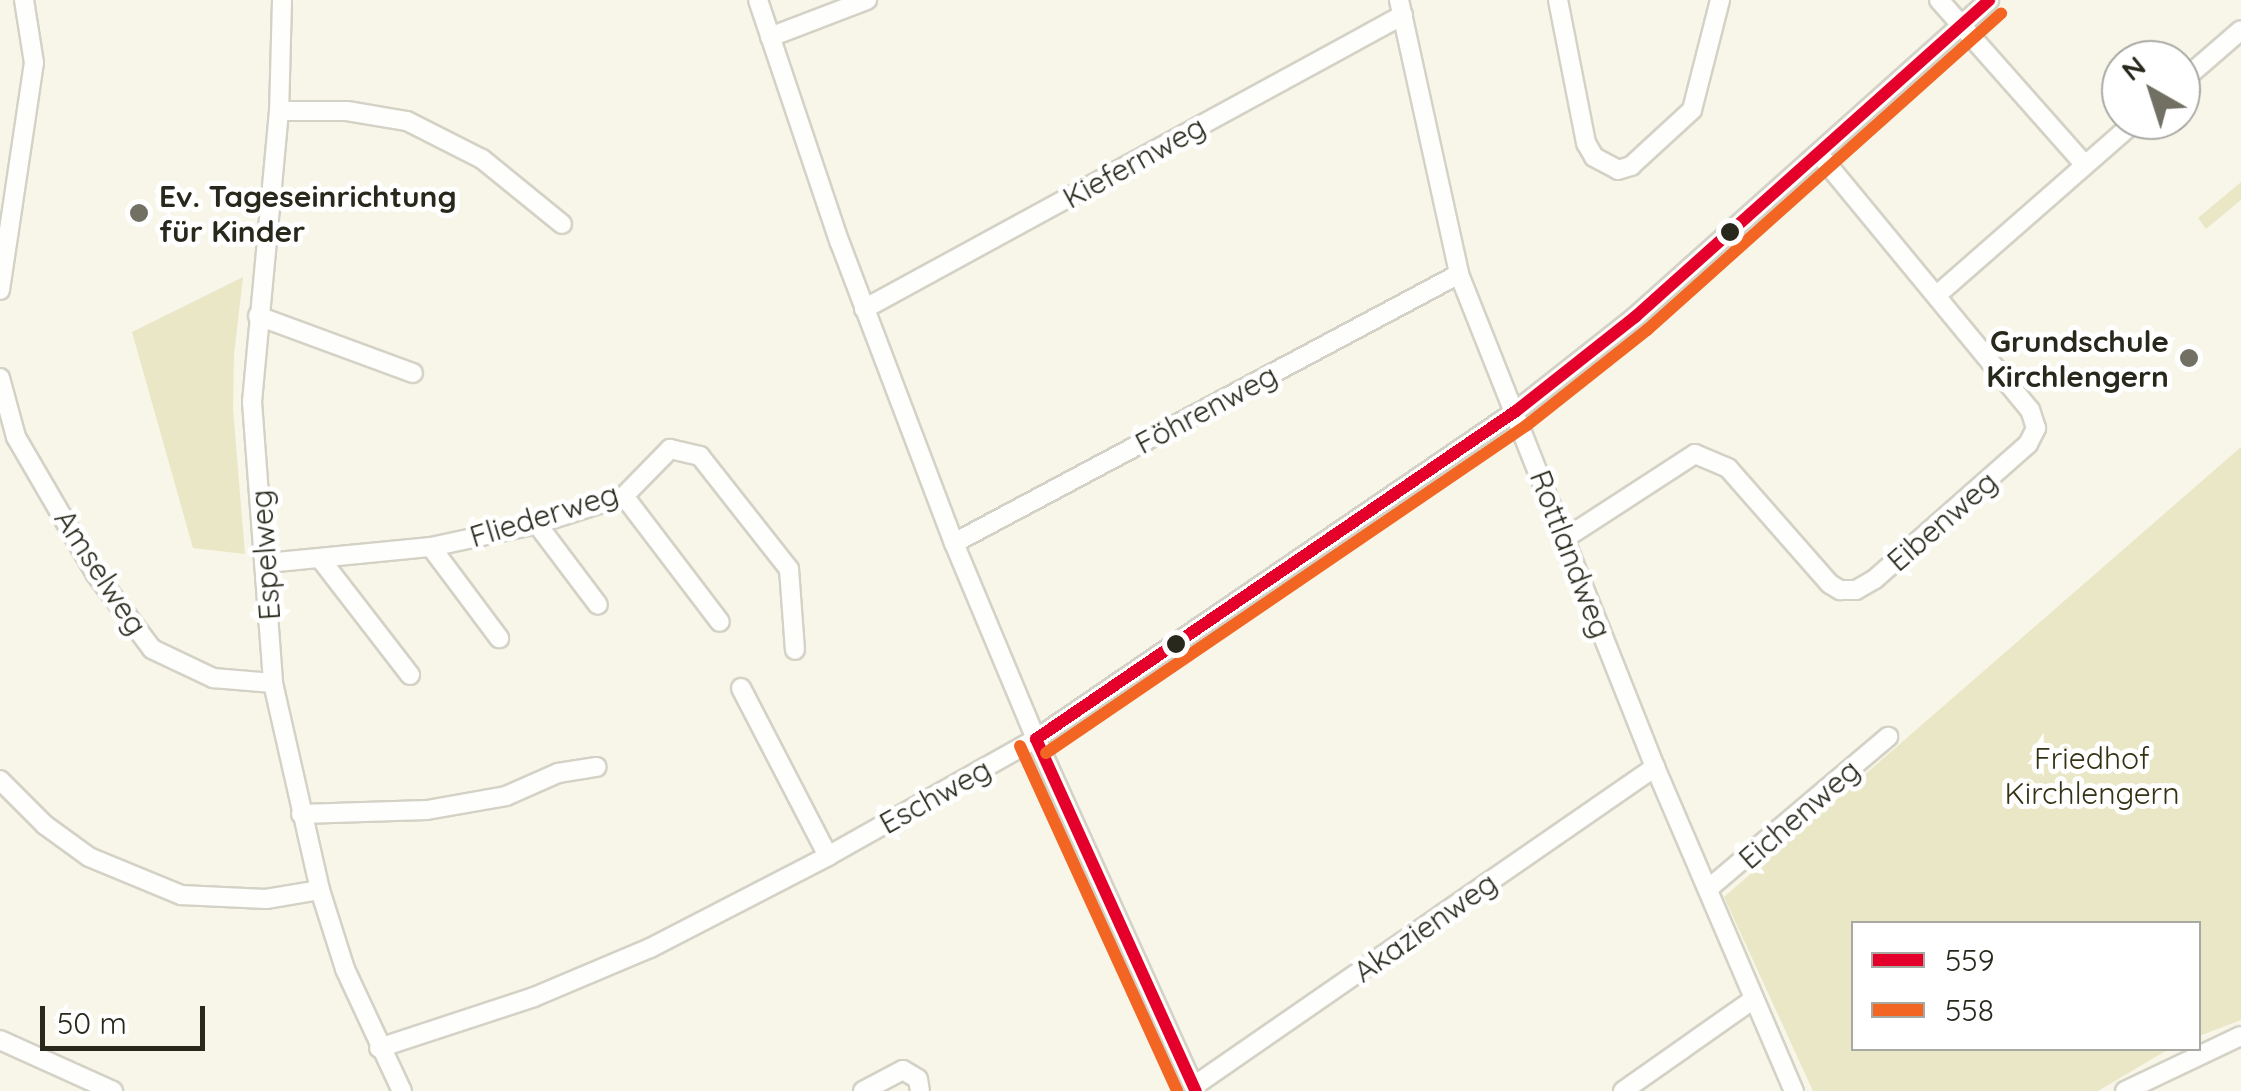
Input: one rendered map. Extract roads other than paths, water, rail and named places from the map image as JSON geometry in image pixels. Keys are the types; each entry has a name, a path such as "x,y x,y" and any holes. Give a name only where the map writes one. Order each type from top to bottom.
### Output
{"street":[{"path":"0,290 34,63 24,0"},
{"name":"Espelweg","path":"282,0 279,112 252,402 273,683 320,890 345,969 402,1091"},
{"path":"758,0 864,309 954,543 1036,739 1195,1088"},
{"path":"770,36 867,0"},
{"path":"1558,0 1586,143 1594,157 1618,170 1630,166 1692,110 1720,0"},
{"path":"1939,0 2085,165"},
{"name":"Eschweg","path":"379,1048 534,997 650,948 828,856 1036,739 1516,411 1635,316 1988,0"},
{"name":"Rottlandweg","path":"1401,8 1458,274 1516,411 1655,768 1794,1091"},
{"name":"Kiefernweg","path":"864,309 1401,8"},
{"path":"2201,65 2241,30"},
{"path":"279,112 347,111 407,120 482,159 562,224"},
{"path":"1937,295 2114,140"},
{"name":"Eibenweg","path":"1564,539 1695,454 1728,468 1830,584 1840,590 1856,590 1876,579 2007,465 2036,428 2030,410 1818,154"},
{"name":"Föhrenweg","path":"954,543 1458,274"},
{"path":"258,316 413,374"},
{"name":"Amselweg","path":"0,378 16,436 95,573 152,649 212,678 273,683"},
{"name":"Fliederweg","path":"267,564 431,547 538,524 624,496 670,448 700,456 788,569 796,650"},
{"path":"624,496 720,622"},
{"path":"538,524 598,605"},
{"path":"431,547 498,638"},
{"path":"322,561 410,675"},
{"path":"742,688 828,856"},
{"name":"Eichenweg","path":"1708,890 1888,737"},
{"path":"301,814 427,810 506,796 558,773 598,767"},
{"name":"Akazienweg","path":"1195,1088 1655,768"},
{"path":"0,780 45,825 90,857 181,895 266,899 320,890"},
{"path":"1624,1091 1754,999"},
{"path":"2125,1091 2241,1036"},
{"path":"0,1040 112,1091"},
{"path":"863,1091 904,1070 918,1079 920,1091"}],"place":[{"name":"Ev. Tageseinrichtung für Kinder","path":"139,213"},
{"name":"Grundschule Kirchlengern","path":"2189,358"}],"park label":[{"name":"Friedhof Kirchlengern","path":"2092,775"}]}
